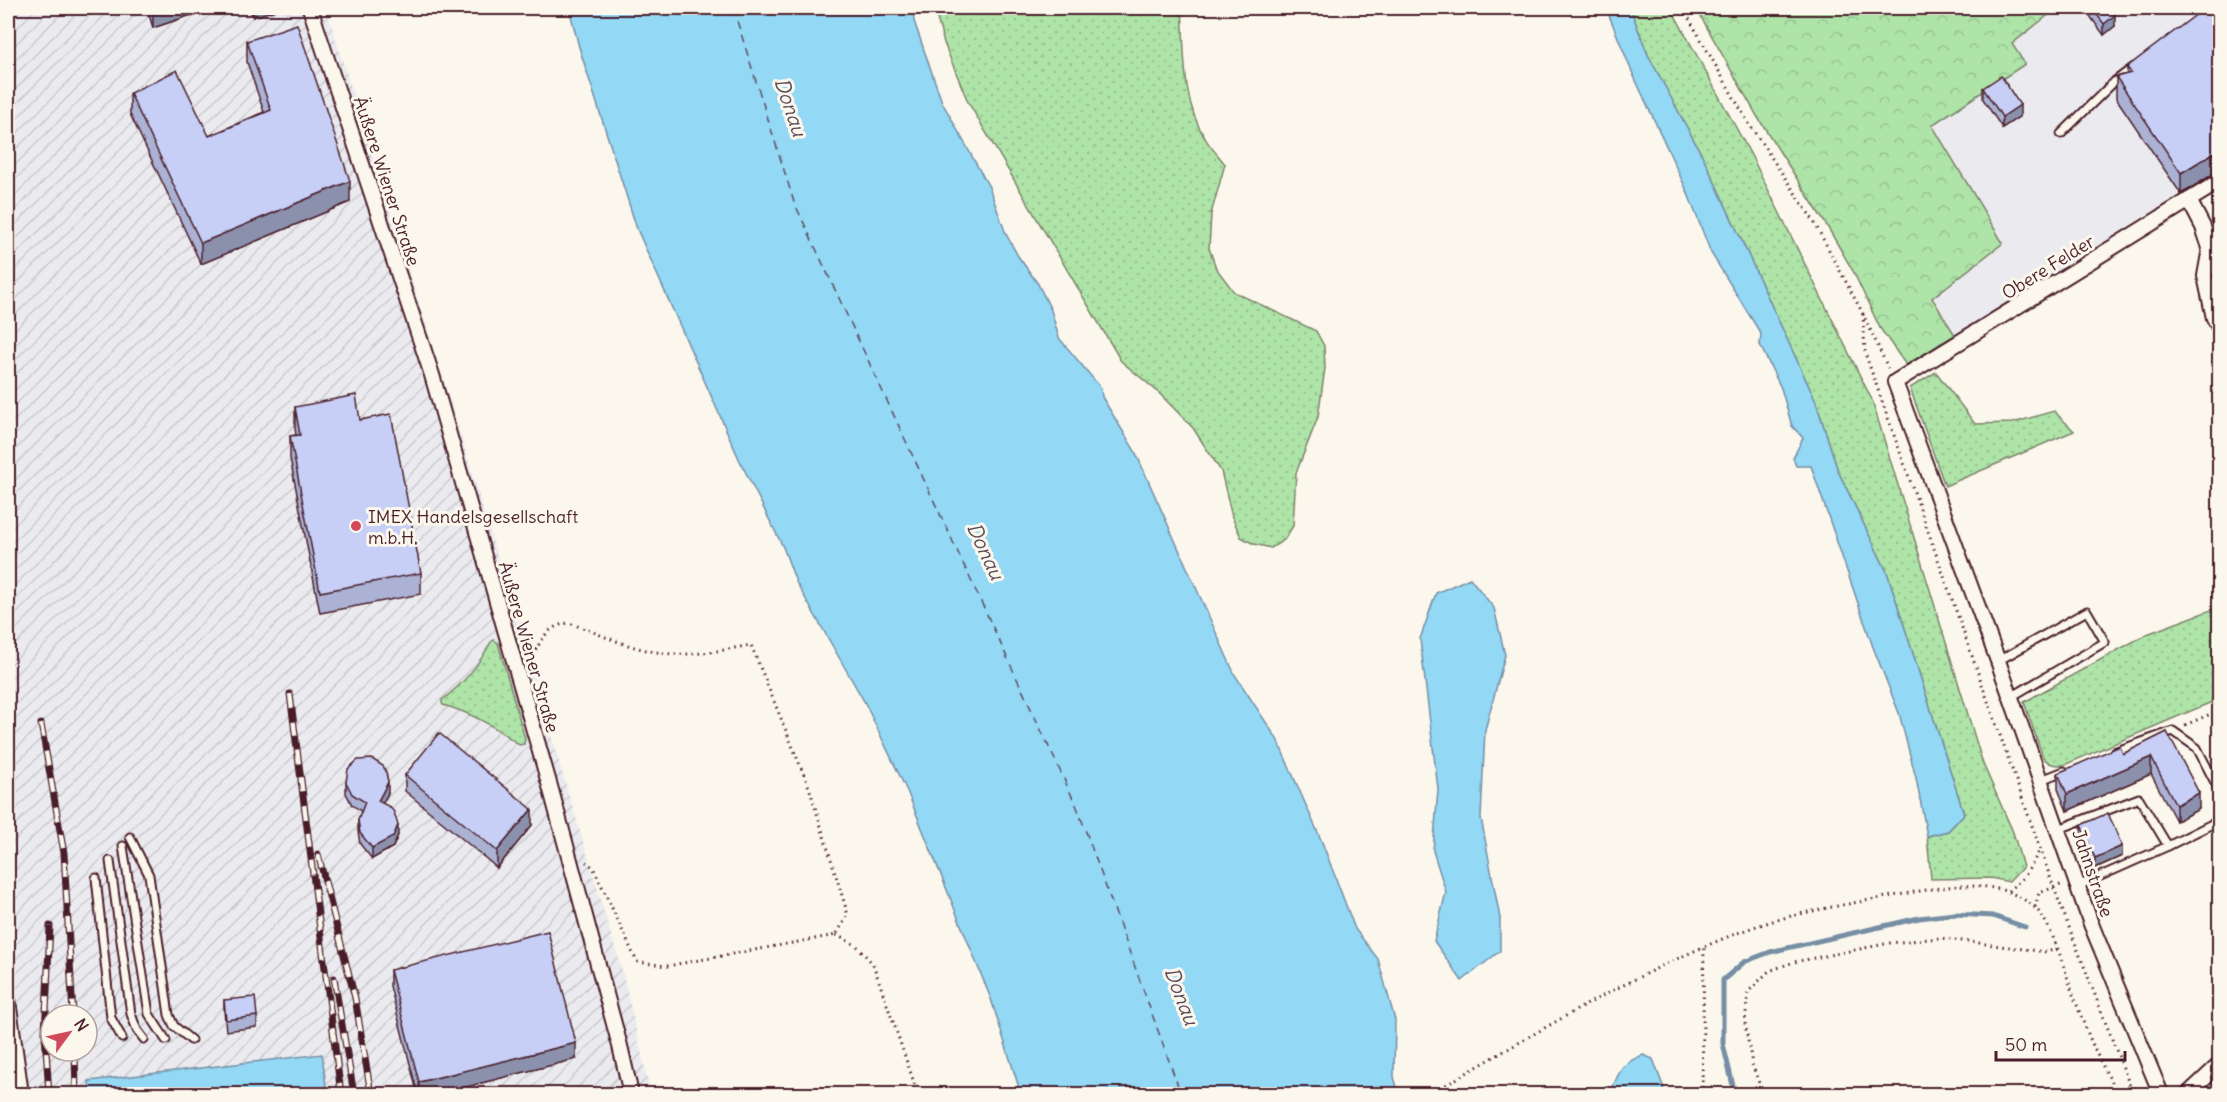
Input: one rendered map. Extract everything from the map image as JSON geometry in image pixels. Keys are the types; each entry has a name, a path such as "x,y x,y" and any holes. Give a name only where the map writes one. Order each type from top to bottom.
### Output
{"street":[{"name":"Äußere Wiener Straße","path":"310,8 432,375 566,848 620,1046 631,1095"},
{"name":"Obere Felder","path":"1895,382 2220,182"},
{"path":"2189,200 2203,227 2210,248 2205,276 2214,318 2220,329"},
{"name":"Jahnstraße","path":"1895,382 2078,886 2123,1004 2162,1095"},
{"path":"8,1000 21,1095"},
{"path":"2188,1095 2220,1064"}],"lane":[{"path":"2061,134 2115,81 2144,60"},
{"path":"1998,661 2087,611 2105,642 2011,697"},
{"path":"2107,755 2173,731 2197,748 2220,792"},
{"path":"2041,780 2074,767"},
{"path":"2059,829 2139,798 2168,846"},
{"path":"2078,886 2220,820"},
{"path":"130,837 149,875 170,1015 174,1026 191,1040"},
{"path":"123,846 149,1014 166,1040"},
{"path":"110,861 130,1014 144,1039"},
{"path":"96,878 111,1018 122,1038"}],"path":[{"path":"1683,8 1749,124 1813,220 1863,314 1895,382"},
{"path":"1863,314 1865,353 2040,850 2133,1095"},
{"path":"515,664 531,658 546,632 559,624 569,623 636,648 665,653 707,652 752,645 809,787 848,915 836,935"},
{"path":"2173,731 2220,710"},
{"path":"566,848 593,867 637,962 667,966 836,935 855,945 873,964 918,1095"},
{"path":"2008,891 2025,876 2040,850"},
{"path":"1430,1095 1642,976 1749,929 1807,912 1847,904 1915,892 1976,885 2008,891 2035,907 2042,915 2058,949 2091,1039 2120,1095"},
{"path":"2035,907 2039,893 2054,888"},
{"path":"1763,1095 1752,1064 1745,1023 1748,992 1769,970 1794,962 1890,943 1940,938 2046,952 2058,949"},
{"path":"1702,1095 1704,948"}],"shaded area":[{"path":"8,8 326,8 460,433 623,974 651,1094 327,1094 322,1055 89,1080 90,1094 8,1094"},
{"path":"2057,8 2219,8 2219,170 1955,335 1933,297 2003,243 1932,125 2024,64 2012,44"}],"green space":[{"path":"934,8 1182,8 1186,75 1192,108 1205,138 1225,164 1211,214 1209,248 1216,268 1234,292 1316,331 1324,346 1325,368 1318,417 1296,473 1293,526 1284,540 1271,548 1254,544 1241,537 1232,517 1221,471 1193,428 1158,392 1121,361 968,102 944,43"},
{"path":"1630,8 1671,8 1752,157 1872,400 1983,764 2013,832 2023,867 2009,882 1991,878 1931,879 1927,836 1948,831 1964,814 1887,572 1838,471 1816,402 1705,161 1648,55"},
{"path":"1696,8 2057,8 2012,44 2025,64 1932,125 2003,243 1932,298 1955,335 1906,365 1880,328 1853,271 1757,116"},
{"path":"1936,372 1975,424 2013,423 2054,411 2074,431 1945,486 1910,388"},
{"path":"2219,607 2219,699 2064,765 2052,764 2045,760 2024,702 2147,634"},
{"path":"494,640 498,643 525,739 524,744 519,745 483,721 442,703 442,700 470,674"}],"water":[{"name":"Donau","path":"569,8 913,8 914,21 942,102 989,187 1006,234 1038,284 1051,310 1059,338 1101,388 1102,397 1135,451 1235,675 1277,739 1322,842 1355,929 1378,959 1395,1020 1394,1077 1399,1094 1021,1094 991,999 907,791 865,703 796,582 783,547 740,461 637,229 579,47"},
{"path":"1606,8 1630,8 1648,55 1705,161 1816,402 1838,471 1887,572 1964,814 1948,831 1927,836 1916,778 1899,713 1873,647 1811,466 1796,466 1793,458 1803,438 1792,426 1781,388 1760,345 1761,334 1711,253 1687,191 1632,72"},
{"path":"1470,578 1494,608 1505,655 1485,730 1481,818 1500,918 1500,951 1462,981 1434,941 1446,892 1433,851 1438,789 1420,639 1436,593"},
{"path":"322,1054 327,1094 90,1094 89,1081"},
{"path":"1643,1055 1653,1059 1664,1094 1610,1094 1625,1065"}],"building":[{"path":"2092,8 2109,8 2115,15 2104,24"},
{"path":"2205,8 2220,8 2220,149 2181,173 2116,77 2131,73 2127,67"},
{"path":"297,24 350,181 201,243 130,93 177,70 209,136 271,110 247,41"},
{"path":"2001,76 2020,105 2002,117 1983,88"},
{"name":"IMEX Handelsgesellschaft m.b.H.","path":"356,395 360,420 391,414 421,573 320,592 290,436 300,435 295,407"},
{"path":"2167,732 2199,793 2176,805 2151,757 2067,794 2058,773 2120,746 2123,754"},
{"path":"439,733 532,809 497,851 405,775"},
{"path":"372,759 383,766 388,782 378,801 390,807 398,825 393,837 372,848 360,833 358,820 365,802 352,794 346,782 348,769 358,760"},
{"path":"2108,813 2122,846 2095,858 2081,825"},
{"path":"548,931 576,1043 419,1082 390,970"},
{"path":"255,997 257,1016 226,1020 224,1000"}],"waterway":[{"path":"1735,1094 1723,1044 1723,980 1744,962 1770,952 1919,918 1955,914 1993,916 2025,927"}],"ferry route":[{"path":"733,8 794,202 1077,807 1181,1094"}],"railway":[{"path":"290,694 341,1094"},
{"path":"41,724 64,853 72,1003"},
{"path":"318,854 355,998 371,1094"},
{"path":"49,1094 45,1034 50,926"},
{"path":"334,978 354,1094"},
{"path":"75,1063 76,1094"}],"place":[{"name":"IMEX Handelsgesellschaft m.b.H.","path":"356,526"}]}
